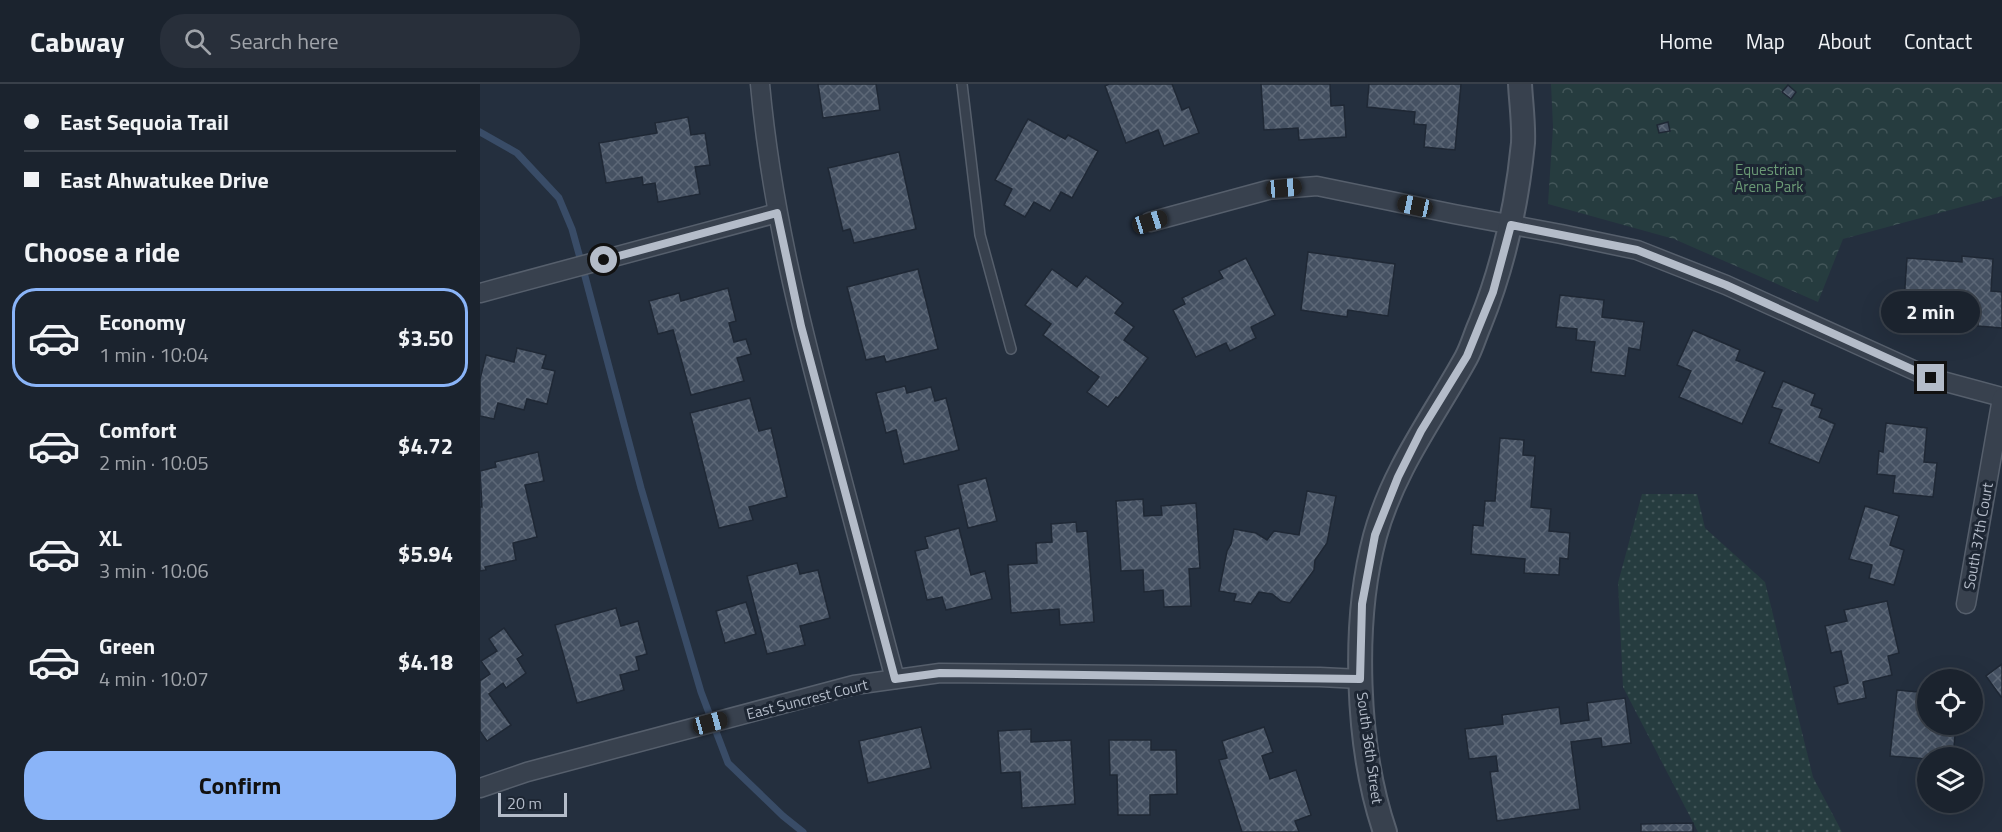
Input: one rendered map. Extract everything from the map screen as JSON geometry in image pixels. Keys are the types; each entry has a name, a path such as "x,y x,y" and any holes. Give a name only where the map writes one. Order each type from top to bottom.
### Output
{"street":[{"path":"760,84 777,213 801,326 895,679"},
{"name":"South 36th Street","path":"1385,832 1374,795 1366,742 1360,679 1362,604 1375,535 1398,477 1421,431 1467,356 1493,292 1511,225 1523,141 1520,84"},
{"path":"1150,222 1268,190 1317,186 1637,250 1726,285 1931,378 2002,397"},
{"path":"480,293 777,213"},
{"name":"South 37th Court","path":"1966,604 2002,397"},
{"name":"East Suncrest Court","path":"480,788 527,772 854,685 940,673 1360,679"}],"lane":[{"path":"962,84 980,235 1011,349"}],"green space":[{"name":"Equestrian Arena Park","path":"1551,84 2002,84 2002,196 1843,239 1818,302 1674,239 1548,204 1553,127"},
{"path":"1642,494 1697,494 1705,528 1765,582 1813,777 1842,832 1698,832 1623,687 1618,583"}],"building":[{"path":"818,84 876,84 880,110 823,118"},
{"path":"1109,84 1172,84 1182,110 1189,107 1199,133 1164,146 1158,130 1126,143 1105,86"},
{"path":"1261,84 1330,84 1331,106 1344,105 1346,137 1299,140 1298,128 1264,130"},
{"path":"1369,84 1461,84 1455,150 1424,147 1426,125 1414,124 1415,112 1367,107"},
{"path":"1788,85 1796,92 1791,99 1782,92"},
{"path":"688,117 691,135 705,133 710,165 695,167 700,194 658,202 655,183 643,185 642,177 606,183 599,143 657,133 655,123"},
{"path":"1028,119 1065,139 1068,135 1098,151 1072,198 1061,192 1050,211 1034,202 1025,217 1004,205 1012,189 995,180"},
{"path":"1668,122 1670,131 1659,133 1657,125"},
{"path":"899,152 916,229 854,243 850,229 843,231 828,168"},
{"path":"1740,172 1745,179 1737,186 1731,180"},
{"path":"1308,252 1395,264 1388,316 1348,310 1347,317 1301,310"},
{"path":"1962,256 1993,259 1991,291 2002,292 2002,328 1978,326 1979,307 1904,301 1907,258 1962,262"},
{"path":"1246,258 1275,315 1251,327 1256,338 1230,351 1226,343 1196,357 1173,310 1185,304 1182,298 1223,278 1219,271"},
{"path":"918,269 938,349 886,362 884,356 866,360 847,287"},
{"path":"1052,269 1077,287 1086,276 1123,303 1115,313 1134,327 1124,340 1148,358 1118,398 1116,397 1108,407 1087,392 1099,377 1043,335 1051,324 1025,305"},
{"path":"728,288 736,321 729,323 734,342 746,339 751,354 737,358 744,381 691,395 673,330 658,334 649,301 679,293 681,301"},
{"path":"1560,295 1604,300 1602,317 1644,322 1640,350 1629,348 1625,376 1591,372 1595,342 1576,340 1577,329 1556,327"},
{"path":"1693,330 1740,350 1736,360 1765,372 1742,424 1679,397 1691,371 1677,365"},
{"path":"517,348 546,355 542,368 555,371 547,404 527,399 524,410 498,403 494,419 480,416 480,379 486,355 514,362"},
{"path":"1783,381 1815,394 1811,405 1822,409 1819,417 1835,424 1819,463 1769,443 1782,410 1772,407"},
{"path":"905,386 907,393 931,387 935,401 946,398 959,450 904,464 896,430 886,433 876,393"},
{"path":"750,398 759,431 771,428 787,497 749,507 753,520 719,528 690,413"},
{"path":"1886,423 1927,428 1924,462 1937,463 1933,497 1893,493 1895,476 1877,474 1879,451 1883,452"},
{"path":"1500,438 1524,440 1523,455 1535,456 1531,507 1551,509 1549,531 1570,533 1568,559 1560,558 1559,575 1524,573 1525,559 1471,554 1473,525 1483,526 1485,501 1495,501"},
{"path":"538,452 544,481 525,485 537,537 513,543 516,560 485,567 486,570 480,571 480,507 482,507 480,471 496,467 495,462"},
{"path":"986,478 997,521 968,528 958,485"},
{"path":"1307,491 1336,496 1327,543 1315,560 1314,570 1290,603 1281,601 1272,594 1259,592 1251,604 1234,601 1236,594 1219,591 1234,529 1256,533 1267,540 1274,531 1299,535"},
{"path":"1143,499 1144,516 1162,515 1161,506 1196,503 1200,568 1189,569 1191,606 1164,607 1163,590 1144,592 1143,570 1121,571 1116,501"},
{"path":"1865,506 1899,516 1890,545 1904,550 1894,585 1869,578 1872,565 1849,559"},
{"path":"1076,522 1077,532 1087,531 1094,622 1060,625 1059,609 1011,613 1008,565 1037,563 1036,543 1052,542 1051,524"},
{"path":"959,528 971,575 985,571 992,599 946,610 942,597 927,600 915,551 928,548 925,537"},
{"path":"797,563 800,574 818,570 830,618 800,626 805,645 767,654 747,576"},
{"path":"1887,601 1899,653 1888,656 1892,675 1863,682 1866,698 1838,704 1834,687 1848,683 1841,651 1831,653 1825,626 1847,621 1844,610"},
{"path":"746,602 756,634 725,643 716,611"},
{"path":"616,608 621,626 638,621 647,654 636,657 639,670 620,675 624,690 577,703 555,625"},
{"path":"504,628 523,655 517,659 526,673 506,688 503,683 489,694 511,725 487,741 480,731 480,679 490,674 481,661 497,651 489,639"},
{"path":"2002,664 2002,697 2001,697 1986,676"},
{"path":"1897,690 1917,692 1917,735 1955,735 1954,747 1917,747 1917,758 1890,756"},
{"path":"1625,698 1631,743 1602,747 1601,738 1571,742 1580,809 1497,821 1490,772 1498,771 1496,756 1469,759 1465,729 1503,724 1502,715 1559,707 1561,724 1589,720 1587,703"},
{"path":"921,727 931,768 868,783 859,741"},
{"path":"1264,727 1273,752 1262,756 1270,779 1296,770 1311,815 1295,821 1299,832 1242,832 1219,760 1227,758 1222,741"},
{"path":"1031,729 1031,742 1071,740 1075,804 1022,808 1020,772 1001,773 998,731"},
{"path":"1109,740 1151,740 1151,750 1176,750 1177,794 1150,795 1150,815 1118,815 1117,775 1110,775"},
{"path":"1693,823 1693,832 1641,832 1641,824"}],"waterway":[{"path":"480,132 517,153 559,198 572,229 641,488 701,692 728,763 803,832"}],"route":[{"path":"604,260 777,213 801,326 895,679 940,673 1360,679 1362,604 1375,535 1398,477 1421,431 1467,356 1493,292 1511,225 1637,250 1726,285 1931,378"}]}
